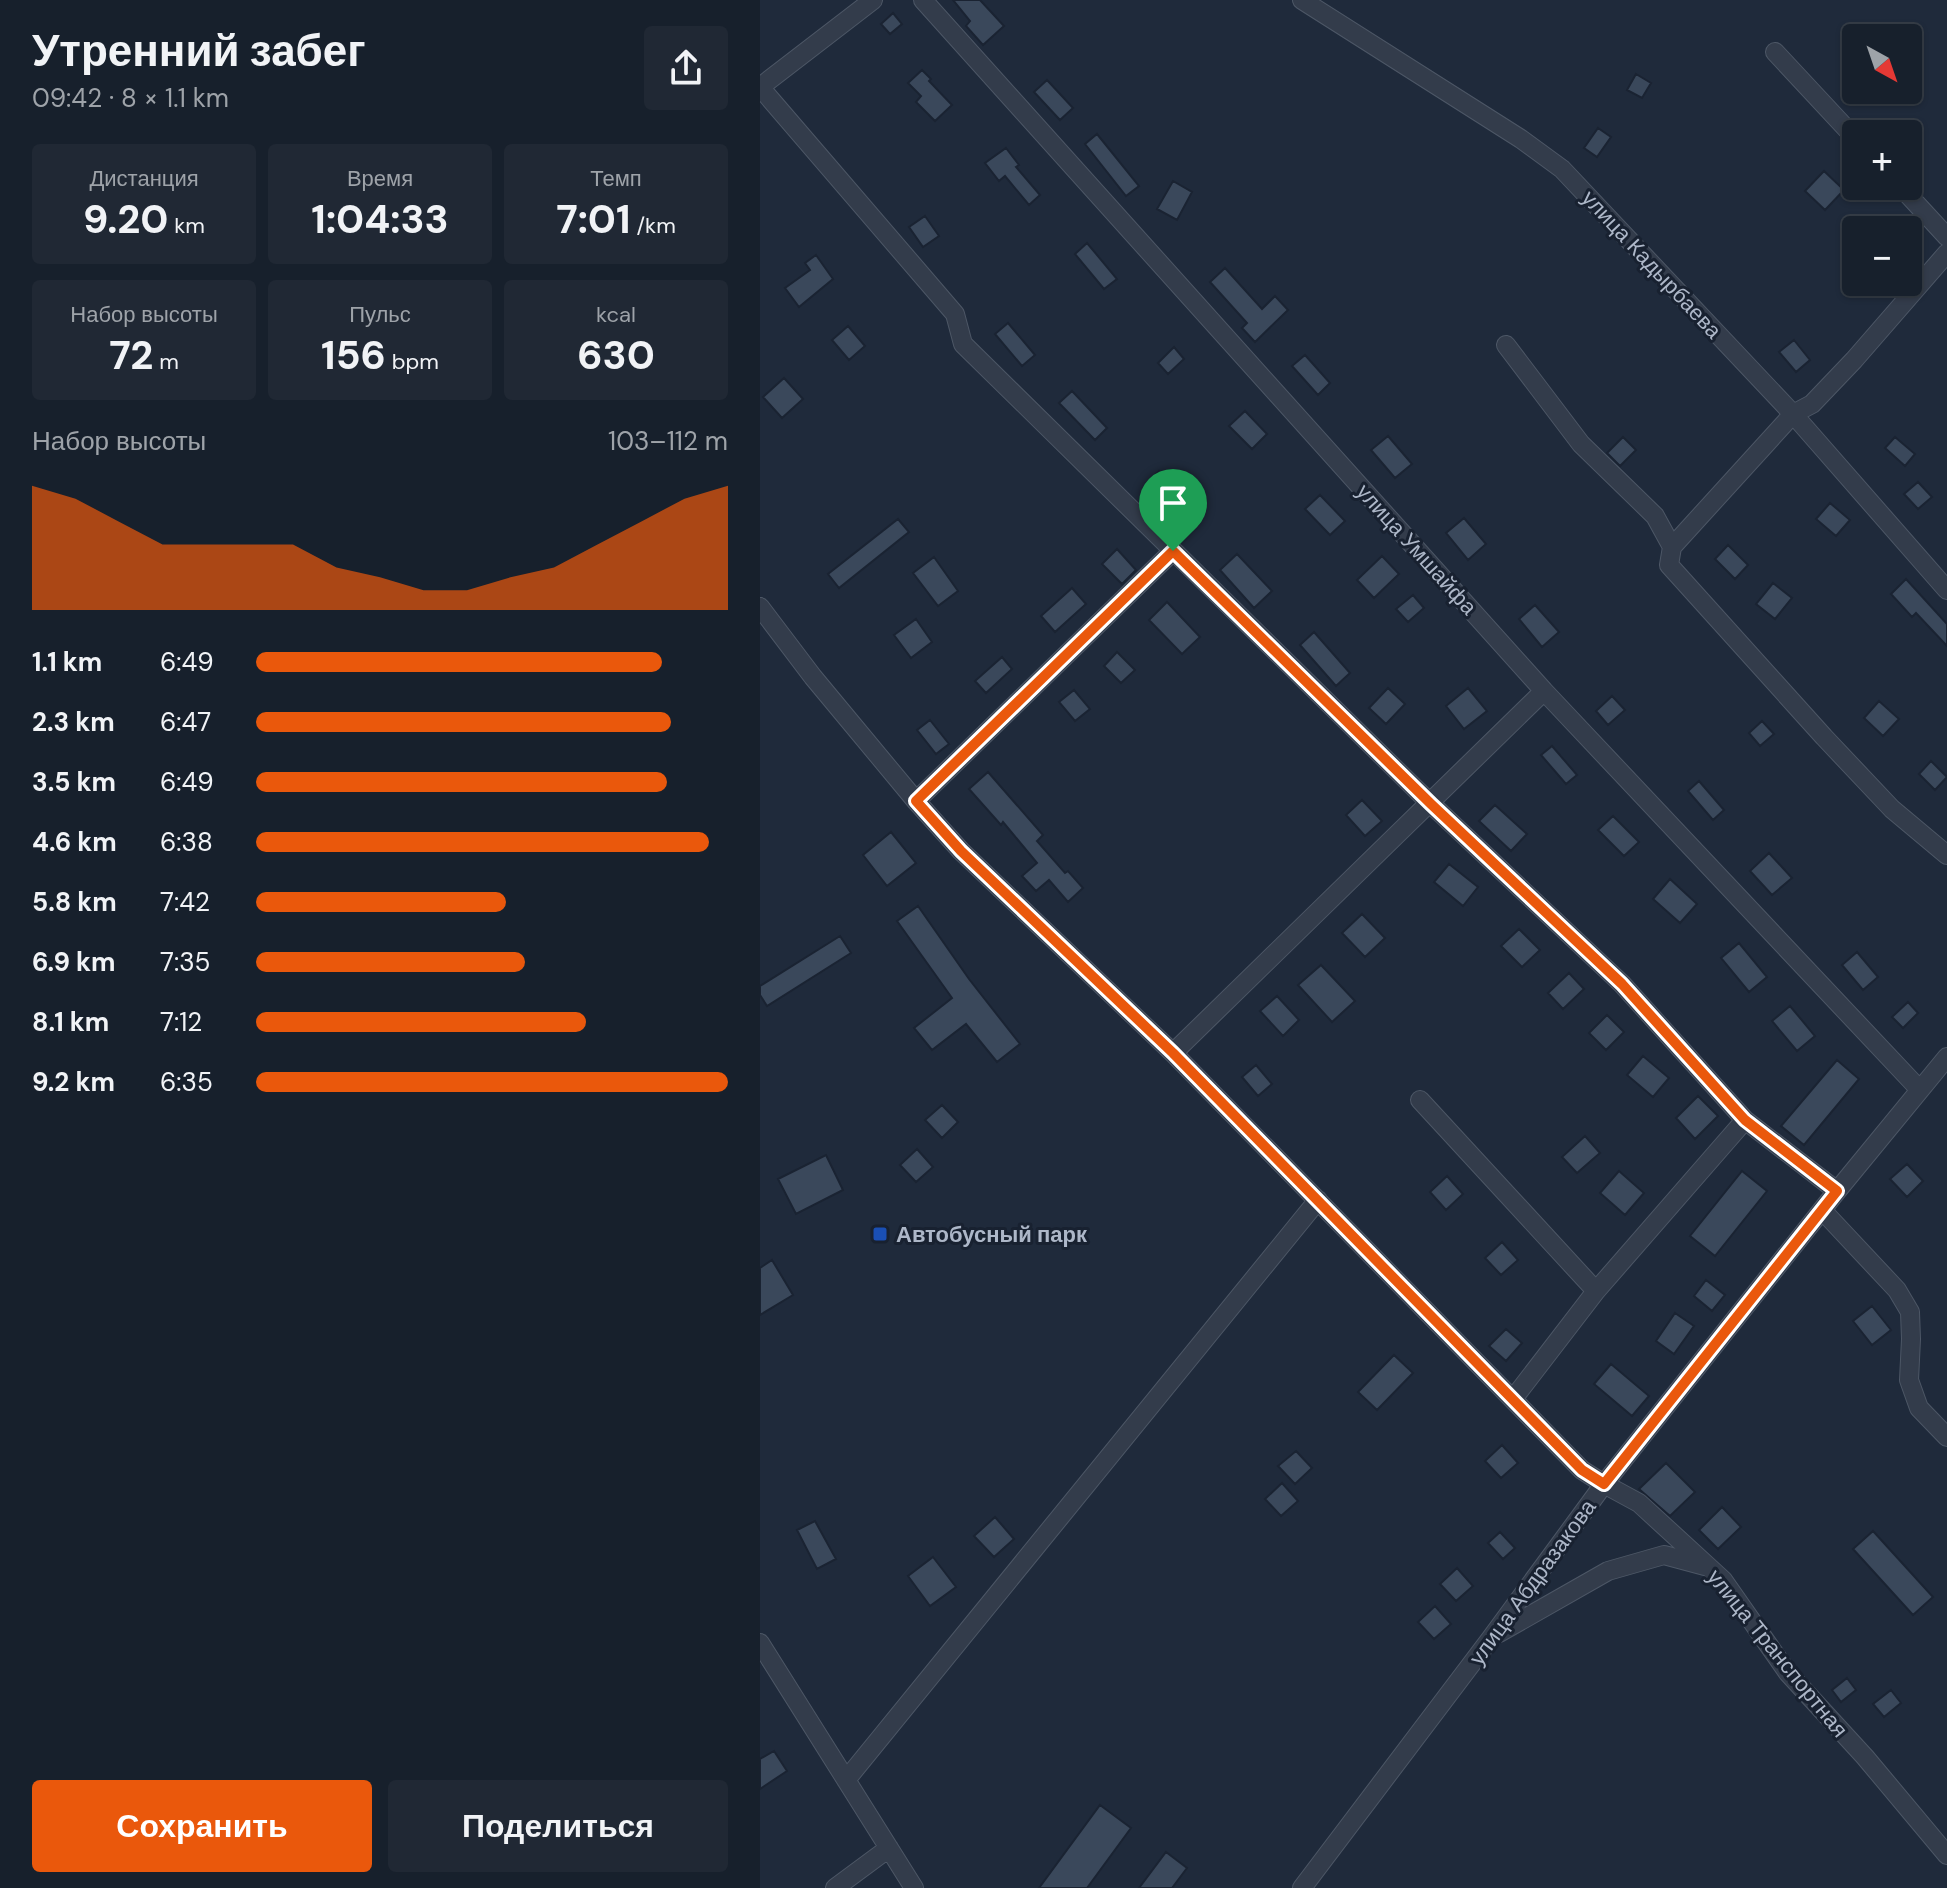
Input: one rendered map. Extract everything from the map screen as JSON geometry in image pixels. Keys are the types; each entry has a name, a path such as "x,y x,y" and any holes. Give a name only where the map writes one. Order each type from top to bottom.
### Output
{"street":[{"path":"873,0 760,87 955,314 963,344 1431,804 1622,984 1745,1120 1837,1191"},
{"name":"улица Умшайфа","path":"923,0 1544,691 1920,1090"},
{"name":"улица Кадырбаева","path":"1302,0 1521,139 1562,169 1793,414 1947,590"},
{"path":"1775,52 1842,124"},
{"path":"1913,200 1947,237"},
{"path":"1947,253 1854,360 1812,404 1793,414 1672,547 1669,565 1883,799 1947,855"},
{"path":"1506,345 1581,444 1655,516 1672,547"},
{"path":"916,801 1173,551"},
{"name":"улица Транспортная","path":"760,607 813,677 961,851 1173,1053 1582,1470 1639,1503 1723,1580 1788,1673 1865,1757 1947,1855"},
{"path":"1173,1053 1544,691"},
{"name":"улица Абдразакова","path":"1302,1888 1604,1484 1947,1057"},
{"path":"1420,1100 1596,1291"},
{"path":"1513,1399 1596,1291 1745,1120"},
{"path":"846,1780 1318,1200"},
{"path":"1822,1210 1897,1290 1910,1312 1909,1380 1919,1408 1947,1437"},
{"path":"1491,1638 1608,1571 1664,1555 1708,1567"},
{"path":"760,1643 914,1888"},
{"path":"835,1888 889,1848"}],"building":[{"path":"953,0 980,0 1004,26 983,45 966,26 970,21"},
{"path":"893,13 902,24 890,34 881,24"},
{"path":"922,70 952,105 935,121 916,102 921,96 908,83"},
{"path":"1636,74 1651,83 1642,98 1627,90"},
{"path":"1047,80 1073,108 1060,120 1034,92"},
{"path":"1598,128 1611,137 1597,157 1584,148"},
{"path":"1097,134 1139,186 1126,196 1085,144"},
{"path":"1006,148 1019,165 1016,167 1040,195 1029,205 1005,176 999,181 985,163"},
{"path":"1824,171 1842,188 1842,192 1825,210 1805,191"},
{"path":"1173,181 1192,192 1177,220 1157,209"},
{"path":"925,216 939,236 923,247 909,227"},
{"path":"1087,243 1117,279 1104,289 1075,254"},
{"path":"816,255 833,279 799,307 785,288 810,270 805,263"},
{"path":"1225,268 1262,309 1275,296 1288,310 1255,342 1242,328 1247,323 1210,282"},
{"path":"1008,323 1035,355 1022,366 995,334"},
{"path":"848,326 865,346 849,360 832,340"},
{"path":"1794,340 1810,360 1796,372 1779,352"},
{"path":"1174,347 1184,359 1168,374 1158,363"},
{"path":"1305,355 1330,383 1318,395 1292,366"},
{"path":"784,378 803,399 782,418 763,397"},
{"path":"1072,391 1107,428 1095,440 1059,403"},
{"path":"1245,411 1267,434 1252,449 1229,426"},
{"path":"1388,436 1412,464 1395,478 1371,450"},
{"path":"1623,437 1636,450 1620,466 1607,453"},
{"path":"1895,437 1915,454 1905,466 1885,448"},
{"path":"1159,471 1193,508 1181,519 1147,483"},
{"path":"1918,482 1932,497 1918,509 1904,494"},
{"path":"1320,495 1345,521 1330,535 1305,509"},
{"path":"1830,503 1850,520 1836,536 1816,519"},
{"path":"1464,518 1486,544 1468,560 1446,533"},
{"path":"898,519 909,532 839,588 828,574"},
{"path":"1728,545 1748,565 1735,579 1715,559"},
{"path":"1117,549 1136,570 1122,584 1102,564"},
{"path":"1237,554 1272,591 1254,608 1220,570"},
{"path":"1382,556 1399,574 1374,598 1357,580"},
{"path":"934,557 958,591 938,606 913,573"},
{"path":"1906,579 1947,624 1947,646 1916,613 1912,617 1891,594"},
{"path":"1773,583 1792,598 1775,619 1756,604"},
{"path":"1072,588 1086,604 1055,632 1041,616"},
{"path":"1413,595 1424,608 1408,622 1396,609"},
{"path":"1167,602 1200,637 1182,654 1149,620"},
{"path":"1535,605 1559,632 1542,647 1519,619"},
{"path":"916,619 932,642 911,658 894,635"},
{"path":"1314,632 1350,673 1336,686 1300,645"},
{"path":"1117,652 1135,670 1121,683 1104,666"},
{"path":"1002,657 1012,669 986,693 975,681"},
{"path":"1388,688 1405,704 1386,724 1369,708"},
{"path":"1468,688 1487,711 1464,729 1446,706"},
{"path":"1074,690 1090,709 1075,721 1059,702"},
{"path":"1612,696 1625,710 1608,725 1596,711"},
{"path":"1879,701 1899,719 1883,736 1864,718"},
{"path":"930,720 949,744 936,754 917,730"},
{"path":"1762,721 1774,734 1760,746 1749,733"},
{"path":"1552,746 1577,775 1566,784 1541,755"},
{"path":"1931,761 1947,777 1935,790 1919,774"},
{"path":"988,772 1043,835 1037,841 1083,888 1068,902 1049,880 1036,891 1022,876 1037,863 1003,822 1001,825 969,789"},
{"path":"1699,781 1724,810 1713,820 1688,791"},
{"path":"1362,800 1382,821 1365,836 1346,815"},
{"path":"1495,805 1527,834 1511,851 1479,821"},
{"path":"1613,816 1639,842 1624,856 1598,830"},
{"path":"891,832 916,863 887,886 863,855"},
{"path":"1769,853 1792,878 1772,895 1750,871"},
{"path":"1449,864 1478,887 1463,906 1434,882"},
{"path":"1670,879 1697,904 1680,923 1653,899"},
{"path":"918,906 1020,1044 997,1062 966,1024 932,1050 914,1028 952,998 897,921"},
{"path":"1362,914 1385,938 1365,957 1342,933"},
{"path":"1519,929 1540,950 1522,967 1501,946"},
{"path":"840,936 851,953 767,1006 760,995 760,986"},
{"path":"1739,943 1767,977 1749,992 1721,958"},
{"path":"1857,952 1878,977 1863,990 1842,965"},
{"path":"1321,965 1355,1001 1332,1022 1298,985"},
{"path":"1569,973 1584,989 1563,1009 1548,993"},
{"path":"1277,996 1299,1020 1283,1036 1260,1011"},
{"path":"1908,1002 1918,1013 1903,1028 1892,1017"},
{"path":"1790,1006 1815,1036 1797,1051 1772,1021"},
{"path":"1607,1015 1624,1032 1606,1050 1589,1033"},
{"path":"1643,1056 1669,1078 1653,1097 1627,1075"},
{"path":"1837,1060 1859,1079 1804,1145 1781,1126"},
{"path":"1256,1065 1272,1084 1258,1096 1242,1077"},
{"path":"1698,1096 1718,1116 1695,1139 1676,1118"},
{"path":"942,1105 958,1122 942,1138 925,1120"},
{"path":"1585,1136 1600,1153 1577,1173 1562,1157"},
{"path":"917,1149 933,1167 916,1182 900,1165"},
{"path":"826,1155 843,1190 796,1214 778,1179"},
{"path":"1907,1164 1923,1181 1907,1197 1890,1179"},
{"path":"1619,1171 1644,1193 1625,1215 1600,1193"},
{"path":"1742,1171 1767,1191 1715,1256 1690,1236"},
{"path":"1447,1176 1463,1194 1446,1210 1430,1192"},
{"path":"1502,1242 1518,1260 1501,1275 1485,1258"},
{"path":"772,1260 793,1295 760,1315 760,1268"},
{"path":"1706,1280 1725,1295 1712,1311 1694,1296"},
{"path":"1872,1306 1891,1330 1872,1345 1853,1321"},
{"path":"1675,1313 1694,1326 1674,1354 1656,1341"},
{"path":"1506,1329 1522,1343 1506,1361 1489,1346"},
{"path":"1394,1355 1413,1373 1377,1410 1358,1392"},
{"path":"1611,1364 1649,1396 1632,1416 1594,1384"},
{"path":"1502,1445 1518,1463 1501,1478 1485,1461"},
{"path":"1296,1451 1312,1468 1295,1484 1278,1466"},
{"path":"1666,1463 1695,1492 1670,1516 1639,1489"},
{"path":"1282,1483 1298,1501 1281,1516 1265,1499"},
{"path":"1722,1507 1741,1527 1718,1549 1699,1530"},
{"path":"995,1517 1014,1539 994,1557 974,1536"},
{"path":"815,1521 836,1559 817,1569 797,1530"},
{"path":"1873,1531 1933,1597 1913,1615 1853,1549"},
{"path":"1500,1532 1515,1548 1503,1559 1488,1543"},
{"path":"933,1557 956,1587 930,1606 908,1576"},
{"path":"1457,1568 1473,1586 1456,1601 1440,1584"},
{"path":"1435,1606 1451,1624 1434,1639 1418,1622"},
{"path":"1847,1678 1856,1690 1841,1702 1832,1690"},
{"path":"1891,1690 1901,1703 1884,1717 1873,1704"},
{"path":"774,1751 787,1771 760,1789 760,1759"},
{"path":"1100,1805 1131,1828 1087,1888 1039,1888"},
{"path":"1166,1852 1187,1868 1172,1888 1139,1888"}],"place":[{"name":"Автобусный парк","path":"880,1234"}],"route":[{"path":"1173,551 1431,804 1622,984 1745,1120 1837,1191 1604,1484 1582,1470 1173,1053 961,851 916,801 1173,551"}]}
